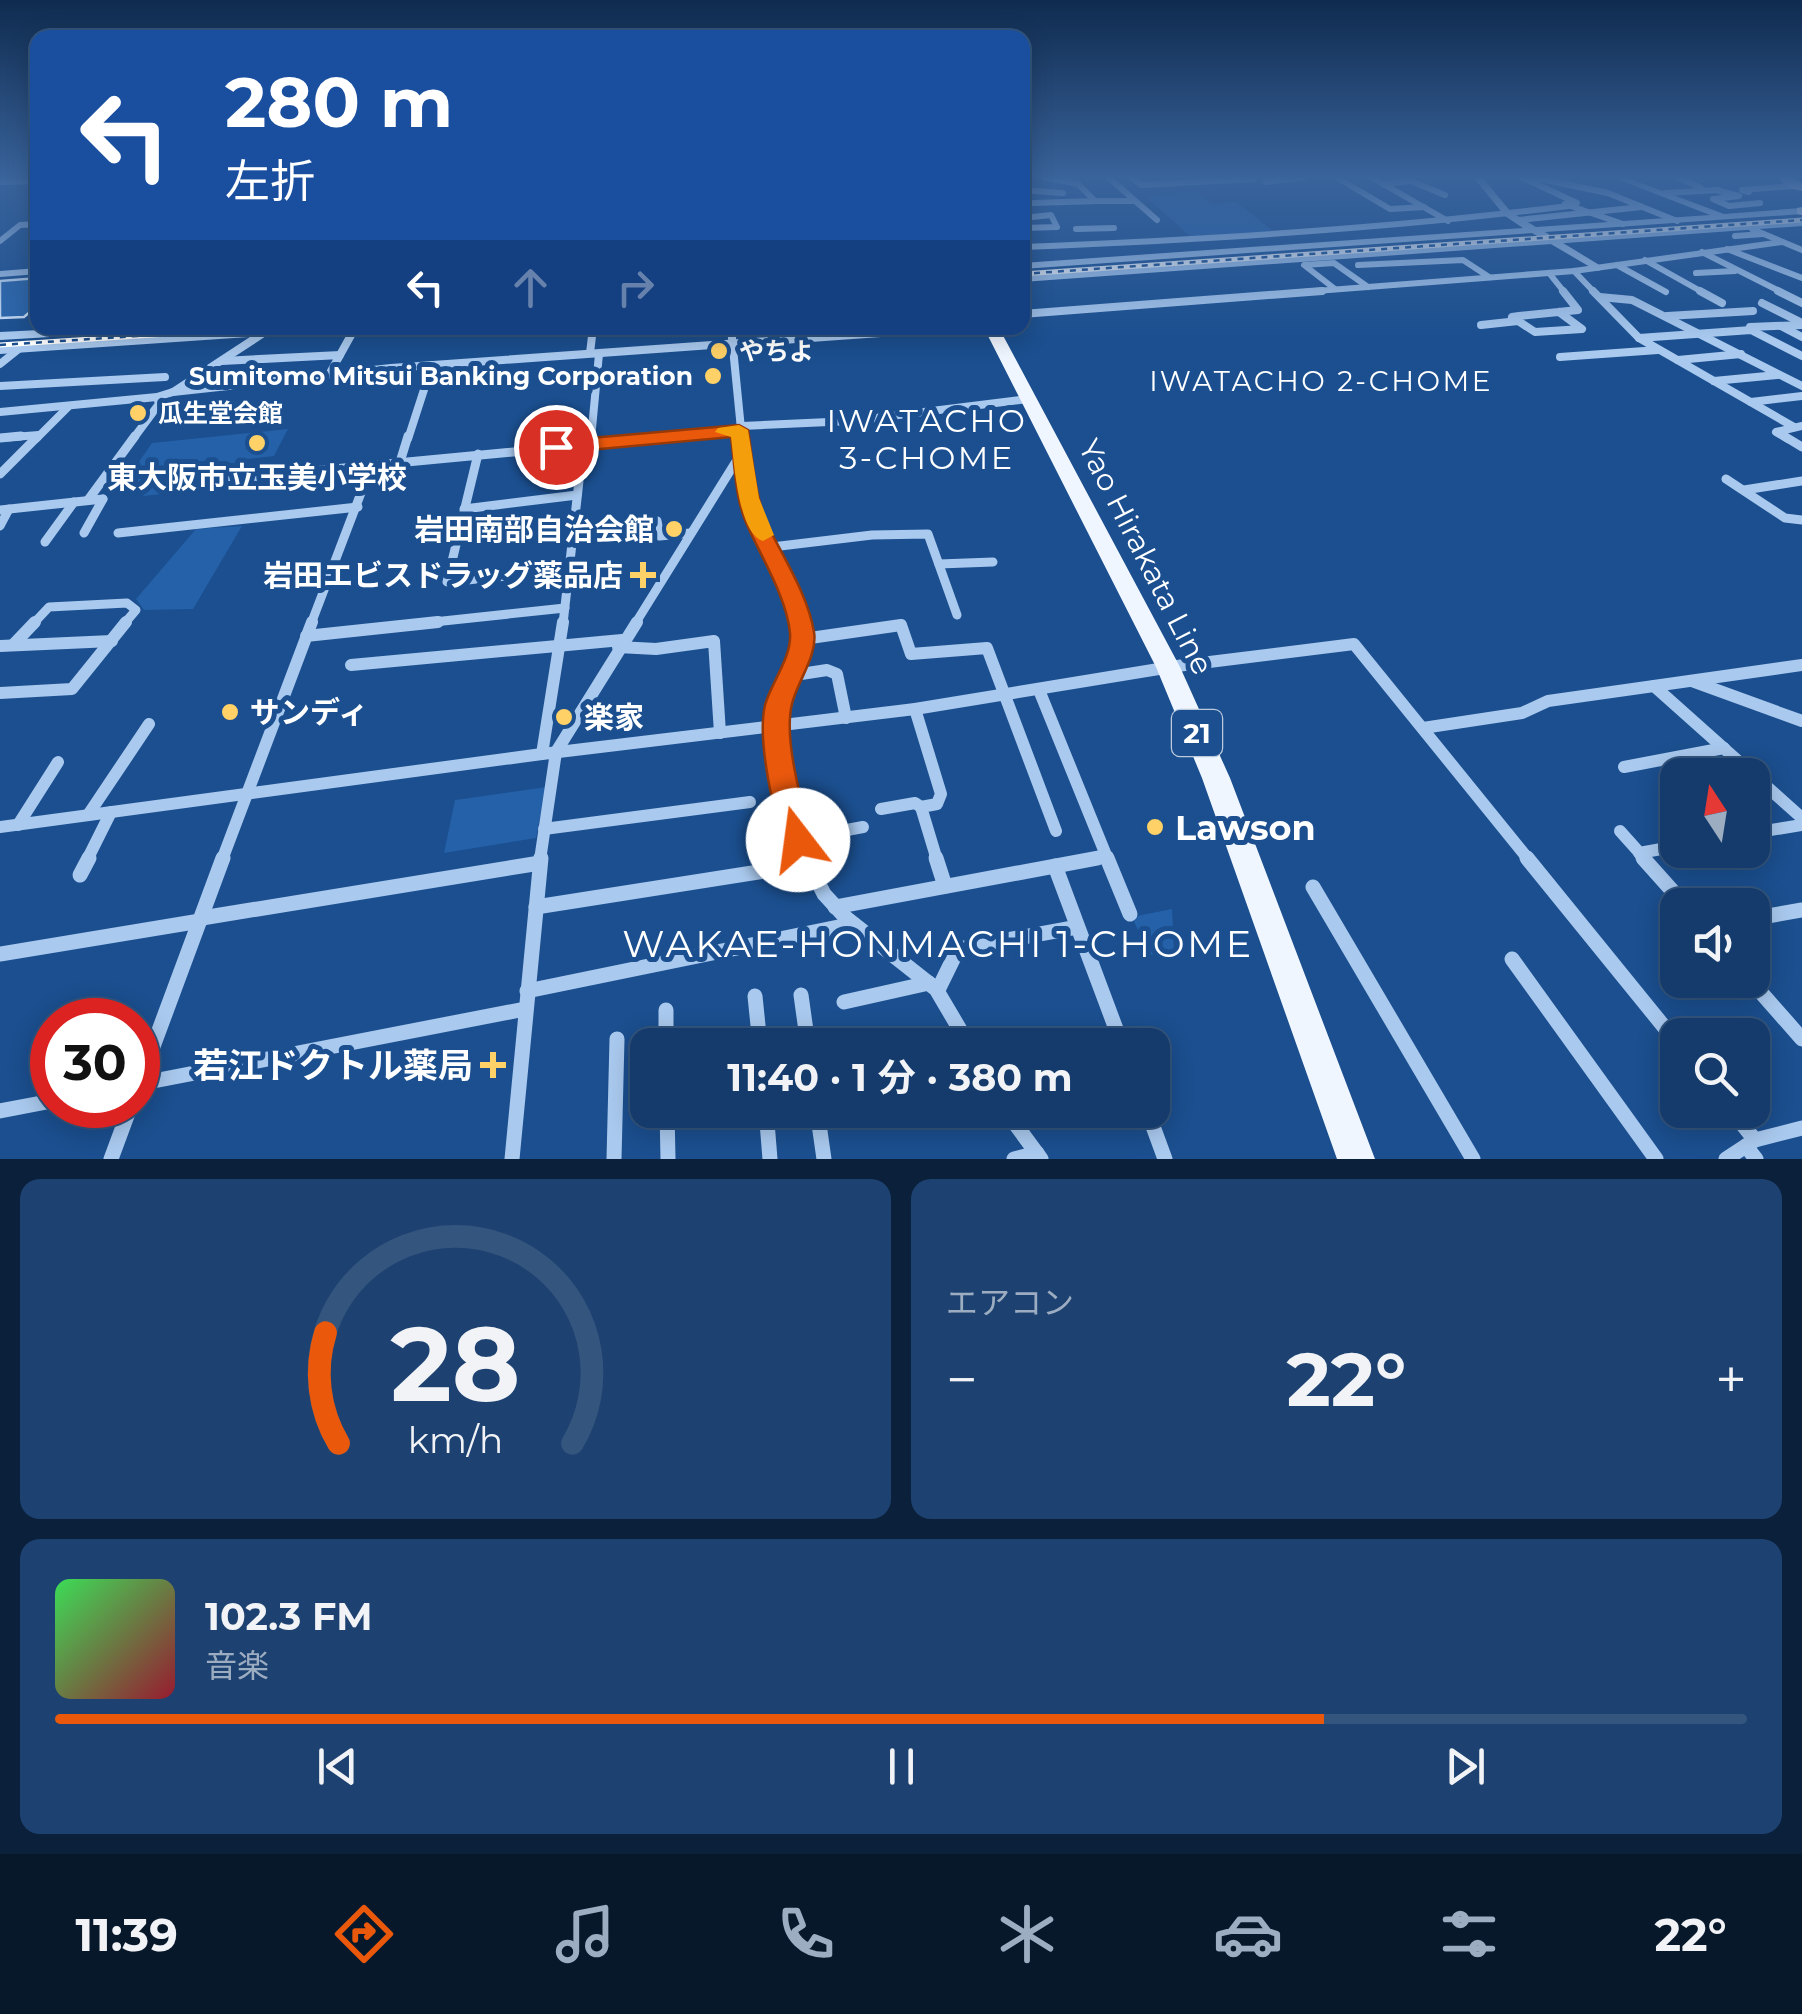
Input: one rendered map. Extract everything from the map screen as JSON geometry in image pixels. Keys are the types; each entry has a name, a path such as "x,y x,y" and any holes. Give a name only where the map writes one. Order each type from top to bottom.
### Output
{"main road":[{"name":"Yao Hirakata Line","path":"995,335 1168,668 1223,797 1356,1159"}],"street":[{"path":"1116,231 1125,242"},
{"path":"1030,247 1316,231"},
{"path":"1030,265 1517,231"},
{"path":"1534,231 1597,268"},
{"path":"1030,278 1674,231"},
{"path":"1758,231 1802,250"},
{"path":"1735,236 1764,234"},
{"path":"1030,313 1574,271 1644,259 1802,242"},
{"path":"1726,249 1802,278"},
{"path":"1702,252 1802,303"},
{"path":"1644,259 1722,303"},
{"path":"1358,265 1464,260 1489,277"},
{"path":"1393,262 1421,282"},
{"path":"1336,289 1304,265 1334,263 1368,287"},
{"path":"1616,265 1666,292"},
{"path":"23,272 30,267"},
{"path":"1696,273 1738,270"},
{"path":"1574,271 1639,338 1798,427"},
{"path":"0,274 30,272"},
{"path":"1549,272 1578,310 1559,312 1512,317 1535,332 1582,329 1559,312"},
{"path":"1599,297 1632,300 1802,386"},
{"path":"1762,303 1802,324"},
{"path":"1666,316 1754,311"},
{"path":"1718,313 1802,356"},
{"path":"1481,325 1518,321"},
{"path":"1639,338 1802,324"},
{"path":"1780,326 1802,337"},
{"path":"0,336 30,332"},
{"path":"0,364 36,335"},
{"path":"0,350 194,335"},
{"path":"0,412 157,398 173,392 260,335"},
{"path":"330,374 350,335"},
{"path":"512,1159 549,753 586,444 593,335"},
{"path":"730,335 738,372 740,454 758,528 772,547 778,572 798,611 803,639 788,676 776,727 798,840 808,864 835,906 852,924 934,987 959,1028"},
{"path":"173,392 330,374 832,335"},
{"path":"1560,358 1660,350"},
{"path":"1677,360 1741,354"},
{"path":"221,360 340,355"},
{"path":"400,462 432,366"},
{"path":"1713,381 1780,374"},
{"path":"0,386 165,377"},
{"path":"97,405 121,379"},
{"path":"1750,402 1802,396"},
{"path":"88,500 159,404 157,398"},
{"path":"227,478 851,420 1028,398"},
{"path":"0,474 69,407"},
{"path":"1798,427 1776,432 1802,447"},
{"path":"0,438 40,435"},
{"path":"478,454 447,582 569,570"},
{"path":"549,753 740,454"},
{"path":"160,1027 372,464"},
{"path":"1726,479 1785,518 1802,520"},
{"path":"1743,490 1802,482"},
{"path":"464,509 578,495"},
{"path":"0,526 4,510 103,498 84,532"},
{"path":"46,542 74,502"},
{"path":"118,534 358,507"},
{"path":"459,531 574,520"},
{"path":"587,530 658,521 660,536 690,533"},
{"path":"772,547 928,534 957,616"},
{"path":"938,564 993,562"},
{"path":"0,694 72,689 136,610 127,604 49,607 6,646"},
{"path":"306,636 565,608"},
{"path":"803,639 901,625 910,654 987,648 1056,830"},
{"path":"6,646 112,641"},
{"path":"351,665 561,644 620,644 656,650 714,641 720,733"},
{"path":"0,827 549,753 915,709 1168,668 1354,644 1660,1022"},
{"path":"1423,728 1522,713 1548,701 1799,667"},
{"path":"788,676 827,670 837,674 846,718"},
{"path":"1691,681 1802,721"},
{"path":"1654,686 1802,821"},
{"path":"1039,690 1130,914"},
{"path":"881,809 937,804 941,794 915,709"},
{"path":"88,815 148,724"},
{"path":"1624,767 1724,748"},
{"path":"18,824 58,762"},
{"path":"544,829 750,802"},
{"path":"921,807 945,886"},
{"path":"80,875 112,812"},
{"path":"1770,829 1802,821"},
{"path":"798,840 864,827"},
{"path":"1620,831 1669,888"},
{"path":"1638,852 1660,849"},
{"path":"835,906 1107,856"},
{"path":"0,954 540,862"},
{"path":"536,907 808,864"},
{"path":"1054,866 1116,1028"},
{"path":"1312,887 1473,1159"},
{"path":"1770,916 1802,910"},
{"path":"160,1080 526,1001 852,924"},
{"path":"844,1002 934,987 958,949 1078,927"},
{"path":"1512,959 1656,1159"},
{"path":"802,995 806,1028"},
{"path":"755,996 758,1028"},
{"path":"1766,998 1802,1039"},
{"path":"666,1010 666,1028"},
{"path":"614,1159 616,1038"},
{"path":"0,1111 30,1105"},
{"path":"111,1159 122,1128"},
{"path":"667,1128 668,1159"},
{"path":"767,1128 770,1159"},
{"path":"820,1128 824,1159"},
{"path":"1014,1159 1039,1156 1018,1128"},
{"path":"1154,1128 1165,1159"},
{"path":"1726,1159 1802,1128"}],"shaded area":[{"path":"1184,231 1272,231 1191,237"},
{"path":"288,429 274,456 247,459 240,471 217,473 208,489 143,496 151,483 123,485 152,443"},
{"path":"242,526 193,609 144,610 136,599 196,529"},
{"path":"546,787 536,838 444,853 455,800"},
{"path":"1172,909 1174,951 1149,955 1132,917"}],"building":[{"path":"30,279 30,312 24,317 0,318 0,281"}],"railway":[{"path":"1030,273 1642,231"},
{"path":"0,345 152,335"}],"slow traffic":[{"path":"725,432 739,430 749,498 763,535"}],"place":[{"name":"やちよ","path":"719,351"},
{"name":"Sumitomo Mitsui Banking Corporation","path":"713,376"},
{"name":"瓜生堂会館","path":"138,413"},
{"name":"東大阪市立玉美小学校","path":"257,443"},
{"name":"岩田南部自治会館","path":"674,529"},
{"name":"岩田エビスドラッグ薬品店","path":"643,575"},
{"name":"サンディ","path":"230,712"},
{"name":"楽家","path":"564,717"},
{"name":"Lawson","path":"1155,827"},
{"name":"若江ドクトル薬局","path":"493,1065"}],"district":[{"name":"IWATACHO 2-CHOME","path":"1321,381"},
{"name":"IWATACHO 3-CHOME","path":"927,438"},
{"name":"WAKAE-HONMACHI 1-CHOME","path":"938,943"}],"route":[{"path":"556,447 739,430 740,454 758,528 772,547 778,572 798,611 803,639 778,706 776,727 798,840"}]}
